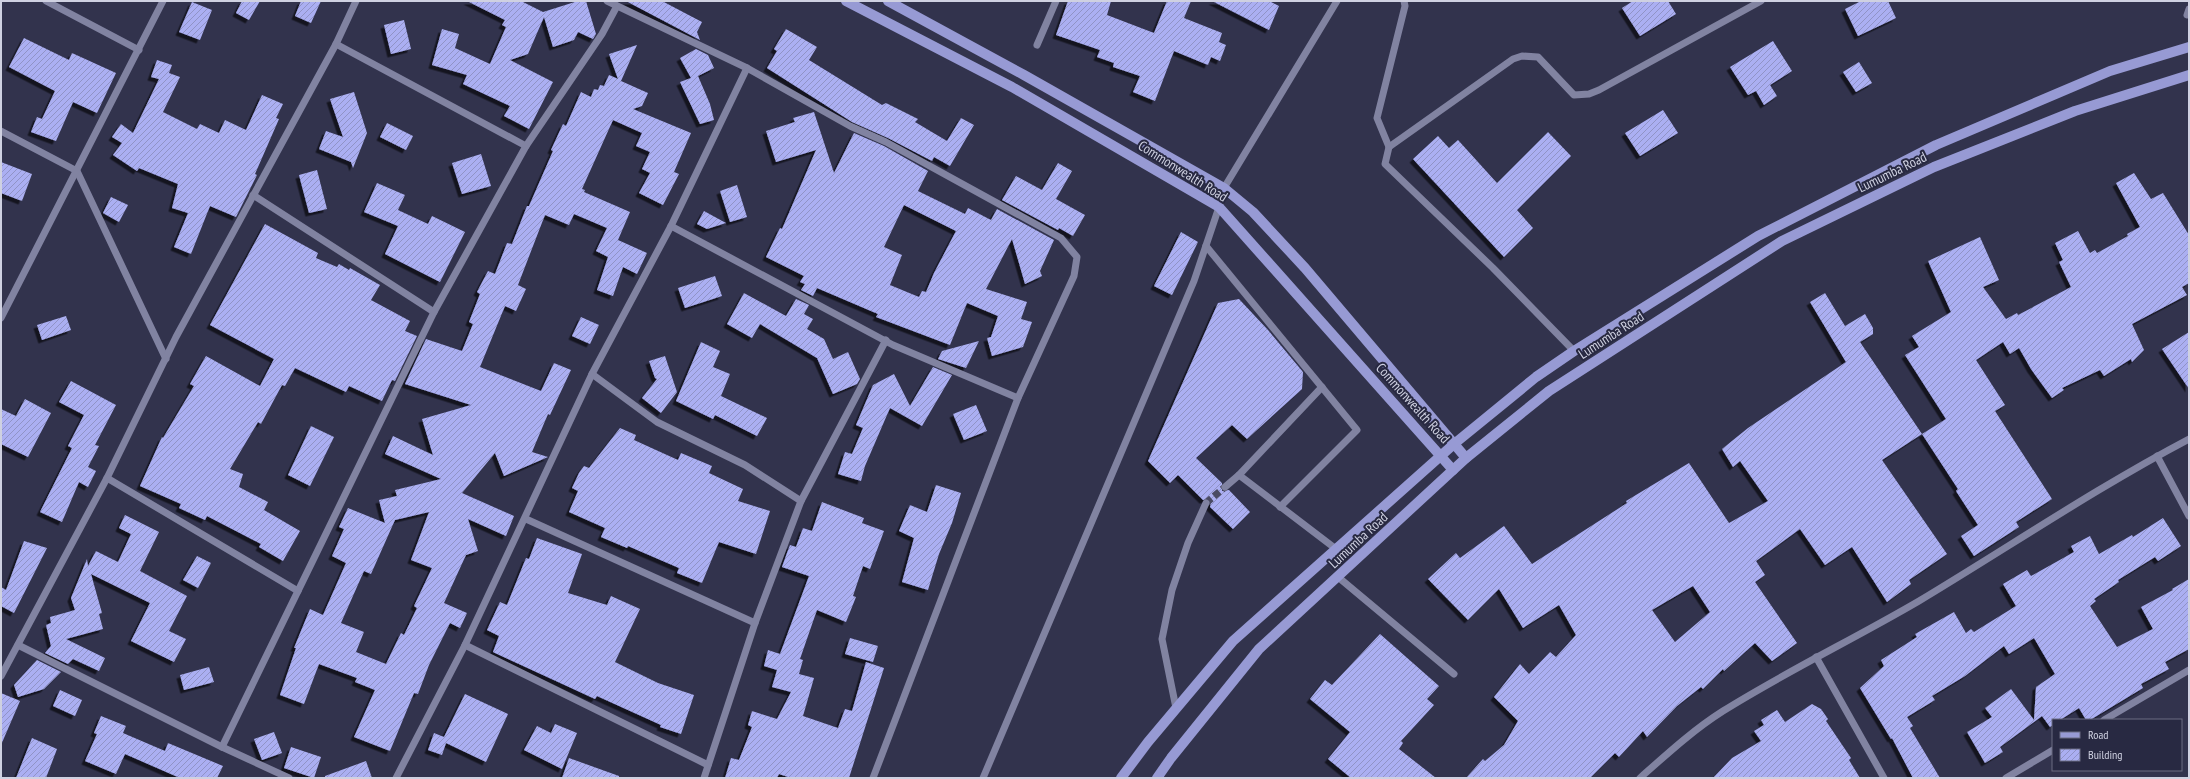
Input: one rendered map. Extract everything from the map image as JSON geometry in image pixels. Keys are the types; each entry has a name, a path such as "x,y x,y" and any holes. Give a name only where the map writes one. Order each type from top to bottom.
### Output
{"main road":[{"name":"Commonwealth Road","path":"846,1 1012,87 1219,207 1453,470"},
{"name":"Commonwealth Road","path":"888,1 1024,75 1224,188 1253,212 1305,268 1466,458"},
{"name":"Lumumba Road","path":"1121,778 1176,708 1233,641 1441,455 1536,377 1574,350 1758,236 1936,144 2110,71 2189,47"},
{"name":"Lumumba Road","path":"1157,778 1171,758 1259,649 1466,458 1549,391 1782,241 1934,167 2075,111 2189,75"}],"street":[{"path":"46,1 139,50"},
{"path":"1,318 163,1"},
{"path":"1,676 107,478 166,359 253,195 336,44 356,1"},
{"path":"607,1 746,68 850,126 886,142 1061,238 1077,257 1074,276 1018,398 873,778"},
{"path":"1037,45 1056,1"},
{"path":"983,778 1194,281 1224,188 1337,1"},
{"path":"1404,1 1405,6 1377,118 1389,147 1385,164 1493,268 1574,350"},
{"path":"1389,147 1513,59 1522,56 1538,57 1574,95 1589,94 1599,90 1761,1"},
{"path":"222,748 434,312 526,146 602,34 617,6"},
{"path":"336,44 526,146"},
{"path":"396,778 465,645 526,518 592,374 671,226 746,68"},
{"path":"1,131 77,171 166,359"},
{"path":"253,195 434,312"},
{"path":"671,226 893,345 1018,398"},
{"path":"1206,246 1357,430 1280,507"},
{"path":"704,778 755,623 801,501 886,340"},
{"path":"592,374 656,422 745,465 801,501"},
{"path":"1225,487 1239,476 1322,387"},
{"path":"1640,778 1687,737 1722,711 1816,657 1917,602 2157,456 2189,439"},
{"path":"2157,456 2189,516"},
{"path":"1239,476 1336,549"},
{"path":"107,478 298,591"},
{"path":"1176,708 1162,639 1172,590 1188,542 1206,503"},
{"path":"526,518 755,623"},
{"path":"1338,577 1454,674"},
{"path":"465,645 708,765"},
{"path":"18,646 222,748 289,778"},
{"path":"1816,657 1884,778"},
{"path":"2106,719 2189,670"},
{"path":"2006,778 2052,751"}],"building":[{"path":"242,1 260,1 249,20 236,13"},
{"path":"301,1 321,1 311,23 295,16"},
{"path":"467,1 521,1 543,12 578,1 586,1 596,34 593,39 578,32 574,40 553,47 544,17 528,54 510,60 553,82 529,129 504,116 510,106 463,84 467,75 432,65 442,29 459,34 455,48 490,64 506,27 502,25 505,20"},
{"path":"626,1 662,1 702,22 697,32 700,40"},
{"path":"1068,1 1111,1 1107,15 1154,33 1167,1 1191,1 1184,18 1222,33 1219,42 1226,45 1220,61 1211,57 1208,65 1174,51 1155,101 1133,92 1140,76 1113,67 1114,63 1097,57 1100,50 1056,35"},
{"path":"1212,1 1269,1 1279,6 1269,30"},
{"path":"1633,1 1668,1 1676,14 1640,36 1622,8"},
{"path":"1861,1 1888,1 1896,18 1858,36 1845,9"},
{"path":"192,2 212,10 200,40 179,32"},
{"path":"404,20 411,49 391,54 384,25"},
{"path":"786,29 817,47 809,60 882,105 886,103 918,119 915,122 947,141 961,118 974,125 950,166 934,157 932,161 888,138 852,122 767,68 777,51 774,49"},
{"path":"24,38 69,60 72,53 116,73 97,113 73,102 56,141 31,132 37,117 42,119 55,91 9,67"},
{"path":"1773,41 1792,71 1770,85 1777,96 1764,105 1756,91 1748,95 1730,67"},
{"path":"637,45 621,81 648,93 642,106 633,109 691,133 674,172 679,174 663,205 639,193 650,173 642,169 650,152 636,146 642,133 613,120 582,189 585,190 584,192 630,212 618,240 647,253 637,274 623,267 613,296 597,290 608,257 596,251 607,228 574,214 569,225 545,215 518,285 526,289 516,311 505,306 480,367 541,391 554,363 571,370 550,415 548,414 532,452 548,457 504,476 495,453 462,493 514,516 506,536 468,519 478,551 466,555 444,603 467,613 460,628 450,623 429,665 418,694 414,693 390,751 354,737 375,690 355,682 357,678 319,664 304,704 280,695 296,648 294,648 310,609 323,615 346,563 332,556 344,529 339,527 348,508 385,523 379,500 397,496 395,490 441,479 385,454 393,436 433,455 422,419 471,405 405,384 426,339 462,351 473,324 469,322 480,294 477,292 488,271 495,274 507,243 512,244 527,206 529,206 553,151 551,150 563,124 566,126 581,92 591,97 594,89 598,90 600,85 604,86 609,75 618,79 609,54","holes":["429,512 411,560 432,568 414,606 417,608 404,635 401,633 386,664 356,652 364,632 341,623 364,571 371,574 395,520"]},
{"path":"696,49 708,55 714,68 698,76 710,104 714,120 700,124 680,82 691,78 680,58"},
{"path":"157,60 172,65 169,73 180,77 163,112 197,129 200,124 219,133 225,120 246,130 262,95 283,104 276,118 279,119 255,174 257,175 236,217 210,206 191,254 174,247 188,213 172,208 178,184 139,168 137,171 113,155 122,143 112,137 121,124 133,133 159,79 151,77"},
{"path":"1859,62 1872,83 1856,92 1843,72"},
{"path":"354,92 367,133 353,168 351,162 319,149 326,131 343,137 330,99"},
{"path":"1663,110 1678,133 1640,156 1625,133"},
{"path":"814,112 834,173 854,133 884,146 928,171 918,191 965,214 968,208 991,220 997,209 1054,240 1040,271 1042,276 1025,284 1012,239 986,289 1027,302 1021,319 1032,322 1023,347 992,356 987,338 991,337 998,316 967,303 950,345 876,317 878,314 817,288 813,296 801,290 805,284 800,282 804,276 766,257 780,228 782,229 816,150 776,162 766,131 795,122 793,118","holes":["904,205 956,231 934,273 926,292 922,291 919,297 890,285 902,255 884,247"]},
{"path":"387,123 413,136 406,150 380,137"},
{"path":"1548,132 1571,156 1517,210 1533,228 1504,257 1413,159 1438,136 1449,148 1458,140 1497,183"},
{"path":"481,154 491,186 462,194 452,163"},
{"path":"1,162 32,174 22,201 1,193"},
{"path":"1058,163 1072,171 1056,199 1085,215 1073,236 1059,228 1058,230 1002,200 1016,176 1042,190"},
{"path":"317,170 327,209 309,213 299,175"},
{"path":"2134,173 2151,199 2163,193 2189,235 2189,283 2182,287 2187,295 2132,324 2144,350 2132,362 2131,359 2104,376 2100,370 2062,388 2064,390 2052,398 2031,369 2019,348 2010,354 2003,342 1976,360 2005,405 1995,411 2052,499 2016,522 2019,527 1974,556 1961,536 1978,525 1956,491 1958,489 1922,434 1946,419 1905,355 1919,347 1912,336 1951,312 1928,261 1980,237 1999,280 1983,287 2006,319 2017,313 2018,315 2071,287 2059,262 2063,260 2055,243 2078,231 2090,253 2095,250 2097,253 2128,236 2127,234 2140,227 2116,183"},
{"path":"377,183 405,195 398,210 428,224 432,216 465,232 440,282 385,254 398,226 364,212"},
{"path":"737,185 747,217 730,222 720,191"},
{"path":"111,197 128,205 119,222 103,213"},
{"path":"704,211 726,223 707,229 697,224"},
{"path":"265,224 318,253 316,258 337,267 339,264 349,270 350,268 380,285 371,300 410,321 405,331 417,336 395,381 392,380 382,401 349,386 346,392 295,368 285,386 282,385 261,424 258,422 230,469 243,474 239,487 268,502 264,510 300,531 283,561 259,547 261,544 207,516 205,520 179,508 181,504 140,486 162,437 163,438 194,386 190,384 206,356 260,386 274,359 210,325"},
{"path":"1181,232 1198,242 1172,295 1154,286"},
{"path":"715,276 722,296 685,308 678,288"},
{"path":"744,293 786,316 796,299 809,305 804,314 813,319 807,329 824,339 833,359 848,352 860,379 857,384 833,394 817,358 760,324 752,338 727,324"},
{"path":"1825,293 1845,326 1865,314 1873,328 1873,334 1860,342 1922,434 1882,460 1947,554 1909,580 1911,584 1887,602 1852,547 1825,565 1800,529 1756,561 1765,575 1755,582 1797,643 1772,661 1755,643 1724,671 1723,669 1703,689 1701,687 1677,706 1647,737 1643,731 1619,757 1615,753 1590,778 1466,778 1483,759 1485,761 1504,745 1518,721 1494,697 1520,664 1529,674 1550,652 1556,657 1576,635 1559,605 1523,628 1499,589 1468,620 1428,579 1456,553 1460,558 1504,526 1532,564 1627,503 1626,501 1689,463 1729,523 1768,501 1740,461 1733,467 1722,449 1748,428 1846,362 1810,302","holes":["1693,586 1710,612 1675,642 1652,610"]},
{"path":"1239,299 1268,330 1303,372 1302,389 1247,439 1232,425 1196,458 1222,483 1222,491 1229,490 1250,512 1233,529 1210,507 1211,502 1208,499 1203,500 1178,475 1170,483 1148,461 1218,303"},
{"path":"66,316 71,330 42,340 37,325"},
{"path":"581,317 599,325 590,344 572,336"},
{"path":"2189,332 2189,389 2162,349"},
{"path":"979,341 966,368 938,359 942,351"},
{"path":"701,342 720,351 713,367 730,374 721,396 767,418 757,436 715,415 713,419 676,401"},
{"path":"665,356 677,392 661,413 642,398 657,379 655,378 649,361"},
{"path":"933,367 952,375 922,426 890,408 865,466 861,481 838,474 845,452 852,454 863,428 856,425 873,385 894,374 910,406"},
{"path":"71,381 116,405 95,445 99,446 88,467 96,471 88,487 79,482 62,522 40,512 72,448 68,446 84,415 59,402"},
{"path":"25,399 51,413 28,457 1,444 1,409 16,416"},
{"path":"976,405 987,431 964,440 953,414"},
{"path":"311,426 334,437 310,486 288,475"},
{"path":"620,428 636,435 634,440 678,460 681,453 712,466 709,473 743,489 738,501 770,511 756,554 719,542 702,583 677,573 679,568 628,546 627,548 601,537 605,528 569,512 578,491 572,488 579,473 584,466 589,468"},
{"path":"936,485 961,493 928,590 902,582 914,538 899,531 910,505 927,512"},
{"path":"822,502 864,518 862,523 884,531 870,569 863,566 853,596 856,597 846,622 817,610 800,659 803,660 799,674 814,678 803,716 838,728 845,709 852,711 866,662 884,668 849,778 791,778 779,774 777,778 725,778 731,758 739,760 752,727 748,725 752,711 777,719 791,692 772,687 777,670 764,666 768,650 780,654 809,576 782,567 790,545 796,547 803,528 812,531"},
{"path":"125,515 159,532 140,571 187,596 169,631 186,639 174,662 131,641 150,603 91,574 102,613 99,614 103,629 66,639 105,658 99,671 73,659 68,664 45,653 51,646 46,625 51,623 50,617 75,610 71,598 87,559 88,566 96,551 118,562 131,534 119,528"},
{"path":"2163,518 2181,546 2158,561 2155,557 2118,580 2119,582 2094,599 2096,601 2090,606 2117,647 2153,629 2141,607 2173,590 2172,589 2189,579 2189,649 2165,662 2169,669 2141,684 2143,688 2092,719 2085,719 2079,708 2062,719 2052,719 2052,726 2050,727 2042,716 2000,747 2003,752 1985,763 1967,732 1992,717 1985,708 2011,689 2034,720 2036,687 2055,674 2034,638 2009,654 2004,646 1965,676 1932,696 1935,700 1907,717 1913,726 1910,728 1940,778 1913,778 1892,738 1891,739 1860,688 1884,666 1881,660 1917,637 1915,634 1954,612 1966,633 1971,629 1974,632 2016,606 2003,584 2027,570 2031,576 2074,552 2071,546 2090,536 2099,554 2132,535 2133,537"},
{"path":"537,538 582,554 568,593 607,605 611,596 640,609 615,662 658,683 694,695 681,734 660,727 661,725 597,696 595,699 493,652 499,636 487,630 500,602 507,605 526,558 529,559"},
{"path":"24,541 47,548 14,613 1,606 1,587 6,590"},
{"path":"197,556 211,563 198,588 183,580"},
{"path":"1380,634 1439,686 1427,699 1434,705 1401,741 1403,743 1399,749 1436,778 1351,778 1328,759 1350,732 1310,699 1325,680 1332,685"},
{"path":"850,638 878,646 873,662 845,654"},
{"path":"37,660 61,672 44,689 18,697 14,685"},
{"path":"209,667 214,682 184,690 180,675"},
{"path":"60,690 82,700 75,716 53,706"},
{"path":"1,693 20,701 1,745"},
{"path":"465,694 508,714 486,762 446,743 442,755 428,750 434,733 444,737"},
{"path":"1812,704 1821,709 1828,719 1826,721 1851,758 1849,760 1860,778 1713,778 1732,758 1761,741 1754,731 1764,725 1761,720 1777,710 1785,722"},
{"path":"101,716 126,726 123,733 165,751 168,743 223,766 217,778 180,778 125,754 116,774 85,761 97,734 94,733"},
{"path":"555,724 577,733 562,769 524,750 537,726 551,733"},
{"path":"274,732 282,753 262,760 254,739"},
{"path":"32,738 57,749 46,778 16,778"},
{"path":"291,747 321,757 314,778 284,768"},
{"path":"569,758 619,776 619,778 562,778"},
{"path":"366,761 372,778 325,778 325,776"}],"tunnel":[{"path":"1206,503 1225,487"}]}
